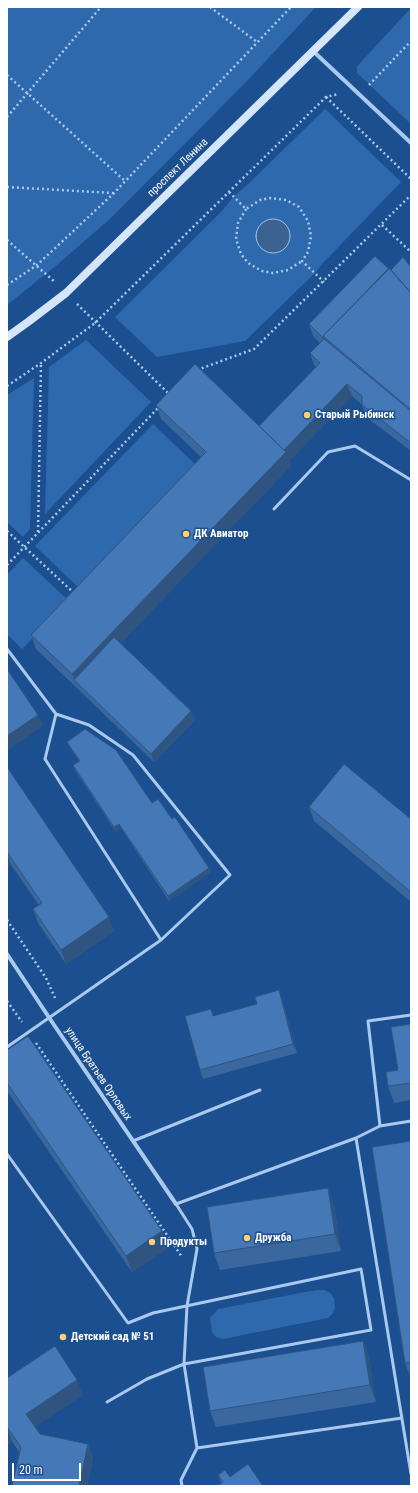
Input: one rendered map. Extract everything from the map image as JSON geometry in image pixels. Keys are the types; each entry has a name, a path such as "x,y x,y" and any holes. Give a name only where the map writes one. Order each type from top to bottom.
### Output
{"main road":[{"name":"проспект Ленина","path":"7,337 66,293 358,7"}],"street":[{"path":"313,51 411,143"},
{"name":"улица Братьев Орловых","path":"7,954 9,961 176,1204"}],"lane":[{"path":"274,509 328,452 356,446 411,480"},
{"path":"7,649 56,714 89,725 133,755 230,875 161,940 50,1019 7,1047"},
{"path":"56,714 45,759 161,940"},
{"path":"380,1126 368,1021 411,1015"},
{"path":"133,1141 260,1090"},
{"path":"182,1486 181,1480 197,1448 184,1364 187,1306 197,1249 192,1229 176,1204 356,1138 380,1126 411,1121"},
{"path":"356,1138 411,1474"},
{"path":"7,1154 128,1323 153,1312 361,1270 371,1330 184,1364 147,1379 107,1402"},
{"path":"197,1448 402,1418"}],"path":[{"path":"7,117 102,7"},
{"path":"210,7 257,42"},
{"path":"7,285 37,265 114,193 291,7"},
{"path":"7,386 95,323 326,97 355,91 369,86 411,41"},
{"path":"7,75 125,181"},
{"path":"326,97 411,179"},
{"path":"7,187 114,193"},
{"path":"229,192 246,209"},
{"path":"194,372 254,350 411,195"},
{"path":"275,198 286,200 299,207 308,221 311,236 308,252 302,260 288,270 273,273 262,271 248,263 241,254 236,239 238,223 246,209 260,200 275,198"},
{"path":"382,225 411,252"},
{"path":"7,240 37,265 170,395 175,391"},
{"path":"302,260 324,282"},
{"path":"38,533 41,363"},
{"path":"7,565 8,561 38,533 159,407"},
{"path":"7,531 76,596"},
{"path":"7,1001 193,1273"}],"shaded area":[{"path":"7,7 316,7 249,79 111,218 58,264 7,305"},
{"path":"411,8 411,124 357,73 357,67"},
{"path":"325,109 401,182 315,273 245,341 157,357 115,317 223,210 234,196"},
{"path":"270,219 276,219 280,220 287,226 290,236 289,243 283,250 276,253 270,253 266,252 259,246 256,239 256,233 257,229 263,222"},
{"path":"86,340 151,402 45,514 49,367"},
{"path":"34,378 30,529 23,537 7,522 7,395"},
{"path":"153,424 198,467 80,589 35,546"},
{"path":"23,558 69,601 22,649 7,634 7,575"},
{"path":"316,1290 324,1290 330,1293 334,1298 335,1308 333,1313 328,1318 223,1339 216,1337 212,1332 210,1318 218,1309"}],"building":[{"path":"375,256 389,269 323,336 324,339 309,324"},
{"path":"403,257 411,267 411,293 391,270"},
{"path":"389,268 411,293 410,409 323,336"},
{"path":"324,339 411,411 411,443 362,405 362,396 347,384 284,450 259,426 320,363 310,353"},
{"name":"ДК Авиатор","path":"195,364 286,452 72,674 31,635 206,452 156,405"},
{"path":"114,637 191,711 151,754 74,680"},
{"path":"7,669 38,715 7,736"},
{"path":"85,729 116,750 152,803 158,799 172,819 175,817 209,868 168,896 119,824 114,827 73,765 80,761 67,742"},
{"path":"344,764 411,819 411,892 309,807"},
{"path":"7,767 109,917 61,950 33,909 42,903 7,852"},
{"path":"279,990 293,1044 200,1070 185,1016 211,1009 213,1016 257,1004 255,997"},
{"path":"411,1024 411,1083 388,1086 386,1072 398,1070 391,1027"},
{"path":"28,1036 162,1231 126,1256 7,1083 7,1050"},
{"path":"411,1141 411,1362 405,1363 372,1147"},
{"path":"328,1188 335,1234 214,1253 207,1207"},
{"path":"363,1341 370,1385 210,1411 203,1367"},
{"path":"55,1346 77,1380 26,1414 40,1434 88,1444 79,1486 12,1486 21,1447 7,1427 7,1378"},
{"path":"248,1464 263,1486 217,1486 223,1482 218,1475 225,1470 230,1477"}],"place":[{"name":"Старый Рыбинск","path":"307,415"},
{"name":"ДК Авиатор","path":"186,534"},
{"name":"Дружба","path":"247,1238"},
{"name":"Продукты","path":"152,1242"},
{"name":"Детский сад № 51","path":"63,1337"}]}
